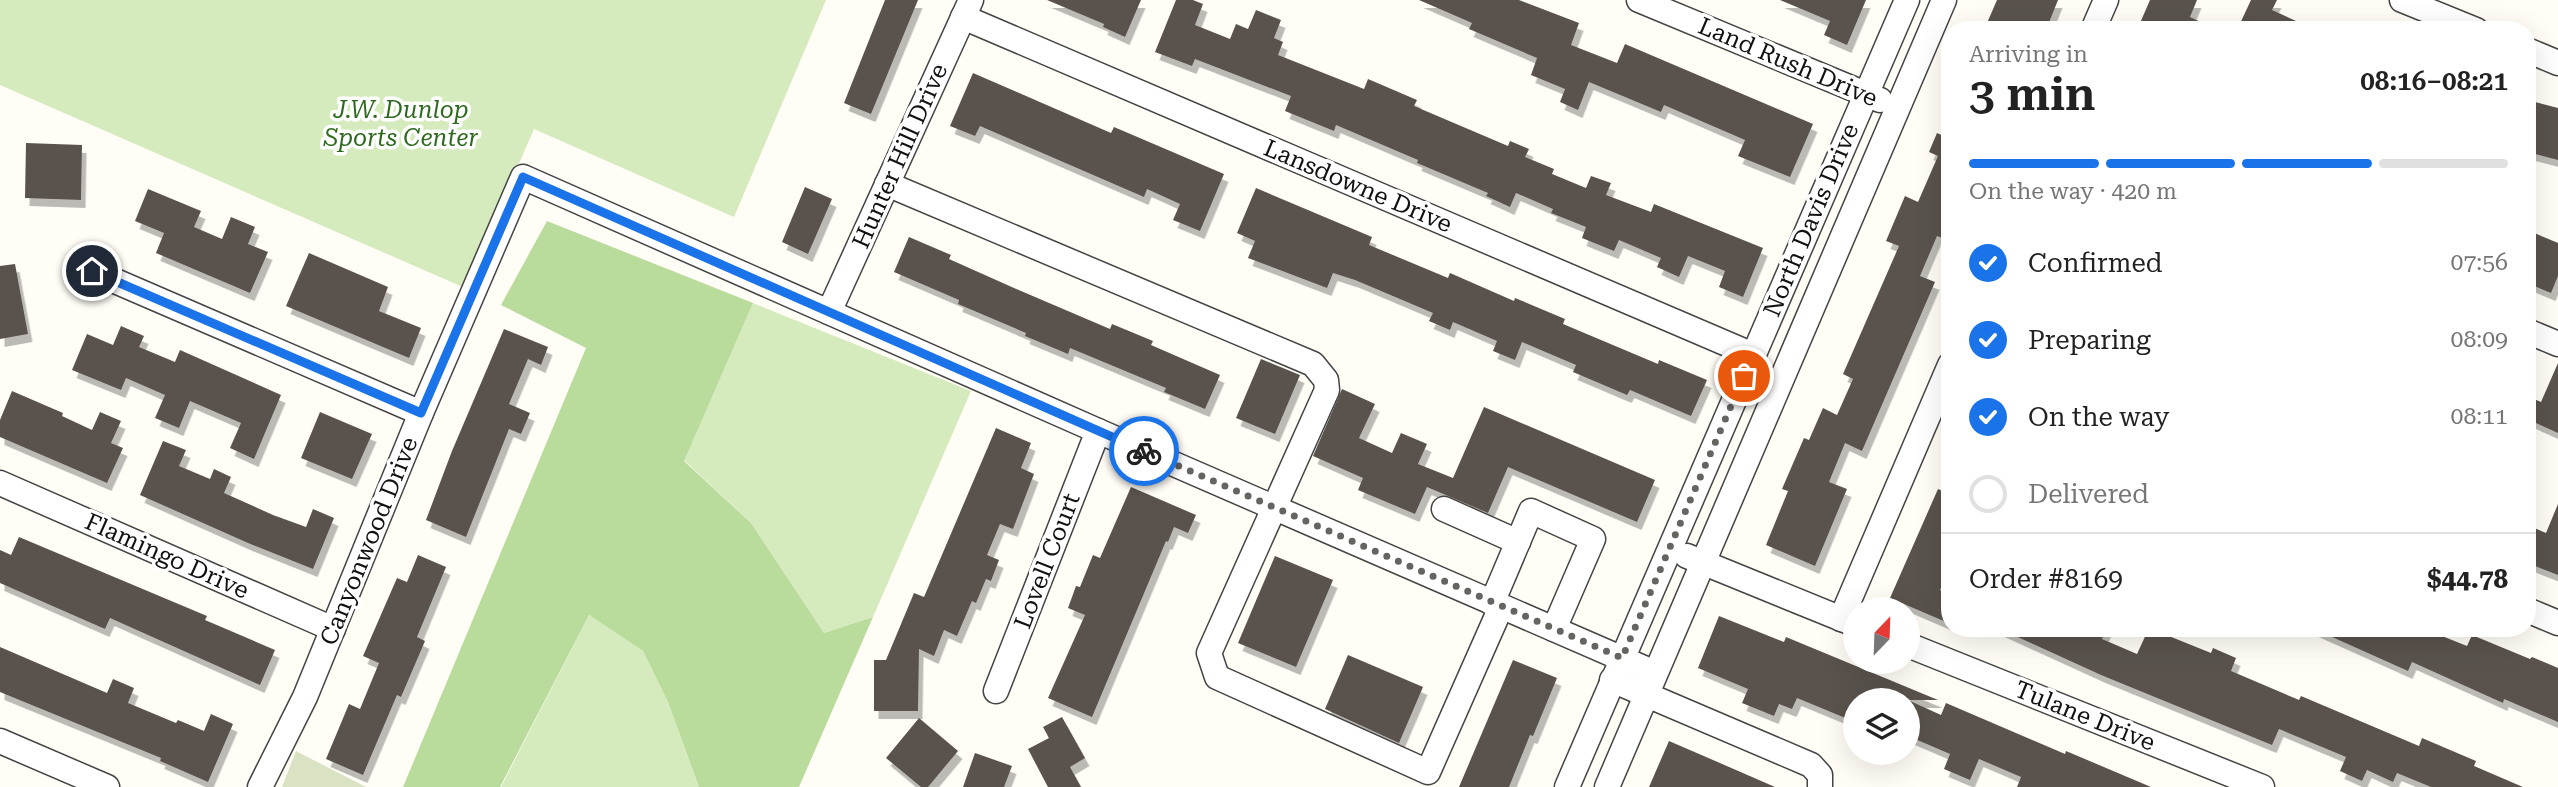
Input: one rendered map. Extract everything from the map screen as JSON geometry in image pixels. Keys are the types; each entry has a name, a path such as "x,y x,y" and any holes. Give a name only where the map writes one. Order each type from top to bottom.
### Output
{"street":[{"name":"Land Rush Drive","path":"1639,0 1897,107"},
{"name":"North Davis Drive","path":"1567,787 1907,0"},
{"name":"North Davis Drive","path":"1606,787 1944,0"},
{"path":"2097,21 2106,0"},
{"path":"2402,0 2454,21"},
{"name":"Hunter Hill Drive","path":"829,312 967,9"},
{"name":"Lansdowne Drive","path":"967,9 1753,355"},
{"path":"2536,54 2558,63"},
{"name":"Canyonwood Drive","path":"260,787 305,697 421,413 523,177 829,312"},
{"path":"887,184 1313,364 1326,380 1327,390 1276,509 1209,653 1217,677 1428,772 1531,511 1593,539 1554,629"},
{"path":"92,271 421,413"},
{"path":"829,312 1554,629 1617,669 1811,765 1820,775 1820,787"},
{"path":"2536,335 2558,344"},
{"path":"1858,597 1941,389"},
{"name":"Lovell Court","path":"996,691 1098,431"},
{"name":"Flamingo Drive","path":"0,483 333,629"},
{"path":"1444,509 1518,542"},
{"path":"1670,550 1843,619"},
{"path":"2536,614 2558,623"},
{"name":"Tulane Drive","path":"1920,650 2262,787"},
{"path":"0,741 107,787"}],"green space":[{"name":"J.W. Dunlop Sports Center","path":"0,0 826,0 734,217 534,129 465,288 0,85"},
{"path":"547,221 753,303 684,461 751,523 824,633 873,617 799,787 699,787 668,702 643,651 589,615 500,787 403,787 586,348 501,305"},
{"path":"753,303 971,391 873,617 824,633 751,523 684,460"},
{"path":"589,615 643,651 668,702 699,787 501,787"},
{"path":"296,751 366,787 282,787"}],"building":[{"path":"885,0 918,0 871,114 844,103"},
{"path":"1047,0 1141,0 1125,37 1103,27 1104,24"},
{"path":"1176,0 1193,0 1203,4 1195,25 1230,39 1236,24 1248,29 1256,10 1281,20 1274,38 1283,42 1278,55 1364,89 1368,79 1417,100 1414,106 1508,146 1510,141 1529,149 1525,157 1554,169 1552,174 1586,188 1591,176 1611,183 1606,195 1651,212 1654,204 1763,248 1743,297 1719,287 1725,271 1688,256 1679,277 1657,267 1661,258 1619,240 1614,251 1582,238 1586,227 1551,213 1553,209 1516,193 1510,207 1486,196 1488,193 1417,163 1418,160 1336,125 1334,131 1285,111 1291,96 1195,59 1192,66 1155,52"},
{"path":"1419,0 1519,0 1579,23 1571,45 1617,63 1625,44 1813,124 1790,177 1738,156 1745,140 1664,105 1661,112 1589,82 1578,110 1560,102 1565,89 1531,75 1537,58 1469,29 1472,23"},
{"path":"1780,0 1866,0 1847,45 1824,35 1830,21"},
{"path":"1997,0 2058,0 2050,21 1988,21"},
{"path":"2150,0 2197,0 2190,17 2199,21 2141,21"},
{"path":"2251,0 2277,0 2272,10 2296,21 2241,21"},
{"path":"973,73 1111,133 1114,127 1224,174 1200,231 1173,220 1180,204 1147,189 1144,197 980,126 975,136 950,126"},
{"path":"2536,102 2558,108 2558,160 2536,154"},
{"path":"1937,133 1941,135 1941,238 1937,236 1920,276 1935,282 1862,451 1845,443 1829,482 1847,489 1815,566 1766,545 1788,491 1782,489 1804,438 1809,440 1823,408 1837,415 1853,379 1843,374 1899,246 1886,241 1905,196 1918,202 1938,156 1929,152"},
{"path":"26,143 82,145 81,200 25,198"},
{"path":"805,187 832,199 808,254 782,242"},
{"path":"1256,188 1372,237 1369,245 1448,278 1450,273 1514,301 1515,298 1565,319 1563,324 1658,364 1659,360 1707,380 1691,416 1630,390 1627,395 1573,372 1576,365 1522,342 1515,360 1493,351 1497,341 1453,322 1450,330 1429,321 1433,313 1355,280 1333,273 1327,288 1248,258 1255,241 1237,233"},
{"path":"148,189 201,211 194,227 222,239 231,217 255,227 248,244 268,252 250,293 156,253 164,233 135,221"},
{"path":"2536,234 2558,243 2558,276 2551,293 2536,287"},
{"path":"909,237 951,255 949,259 1014,288 1110,329 1112,324 1153,341 1151,345 1220,375 1205,409 1164,392 1166,388 1070,348 1068,354 1025,336 1026,333 958,304 959,300 894,272"},
{"path":"309,253 388,287 379,311 421,328 409,358 286,306"},
{"path":"15,264 28,334 0,339 0,266"},
{"path":"121,326 144,336 139,347 175,362 180,350 281,395 254,459 230,448 241,423 190,401 179,428 155,418 165,395 126,378 121,390 72,370 87,334 113,345"},
{"path":"504,329 548,347 541,365 528,359 509,404 530,413 521,434 509,429 466,537 426,520"},
{"path":"1261,359 1300,375 1275,434 1236,418"},
{"path":"2558,363 2558,433 2536,423 2536,400 2541,402"},
{"path":"1342,389 1375,404 1359,438 1392,453 1401,433 1427,444 1418,464 1453,478 1484,407 1655,480 1637,522 1508,467 1488,513 1427,487 1415,514 1358,490 1363,478 1313,456"},
{"path":"12,391 63,413 62,416 92,430 100,412 121,421 111,443 123,448 107,483 0,437 0,420"},
{"path":"320,412 372,434 352,479 301,458"},
{"path":"996,428 1031,443 1021,468 1034,474 1013,529 1000,524 987,555 999,560 991,581 986,579 976,603 972,601 957,636 944,630 934,656 919,649 918,711 874,711 874,660 886,660 914,593 924,597"},
{"path":"163,441 186,450 179,466 210,479 214,469 231,477 224,493 306,527 313,509 334,518 313,569 140,495"},
{"path":"1131,487 1196,515 1188,533 1174,527 1168,542 1166,541 1092,717 1048,698 1085,615 1068,608 1076,586 1080,587 1093,555 1100,558"},
{"path":"1938,489 1941,490 1941,620 1920,611 1920,597 1890,597"},
{"path":"2558,504 2558,575 2536,566 2536,529 2546,533"},
{"path":"19,537 207,616 205,620 275,650 260,685 110,618 105,629 0,583 0,550 11,555"},
{"path":"418,555 446,567 417,637 425,641 401,697 397,695 363,775 326,759 349,704 360,709 379,663 363,656 397,578 407,582"},
{"path":"1275,556 1333,580 1296,667 1238,643"},
{"path":"1719,616 1784,642 1786,637 1843,661 1843,674 1875,674 1909,688 1843,688 1843,717 1797,698 1792,709 1779,704 1774,716 1742,703 1748,689 1698,668"},
{"path":"2018,637 2103,637 2102,639 2137,654 2145,637 2171,637 2211,653 2213,648 2236,658 2231,671 2299,700 2301,696 2419,746 2422,738 2476,761 2474,766 2523,787 2431,787 2397,773 2393,782 2367,770 2362,781 2340,771 2346,757 2279,729 2272,745 2101,675"},
{"path":"2332,637 2444,637 2467,646 2471,637 2477,637 2530,659 2532,657 2558,668 2558,722 2504,699 2503,703 2412,662 2408,671"},
{"path":"0,647 107,693 113,679 134,688 128,703 176,723 178,720 204,731 211,714 233,724 208,782 160,761 161,758 0,692"},
{"path":"1348,655 1423,687 1399,743 1325,709"},
{"path":"1513,660 1557,678 1533,736 1530,735 1509,787 1459,787"},
{"path":"1920,693 1938,700 1920,700"},
{"path":"1946,703 2151,787 2017,787 2021,777 1979,759 1970,780 1944,769 1950,754 1920,741 1920,705 1941,715"},
{"path":"1062,717 1085,758 1070,767 1081,787 1048,787 1028,749 1049,738 1043,727"},
{"path":"919,718 958,751 928,787 921,787 886,758"},
{"path":"1669,741 1713,760 1775,787 1649,787"},
{"path":"975,753 1012,766 1004,787 963,787"}],"way so far":[{"path":"1144,451 1622,658 1744,376"}],"route":[{"path":"92,271 421,413 523,177 1144,451"}]}
